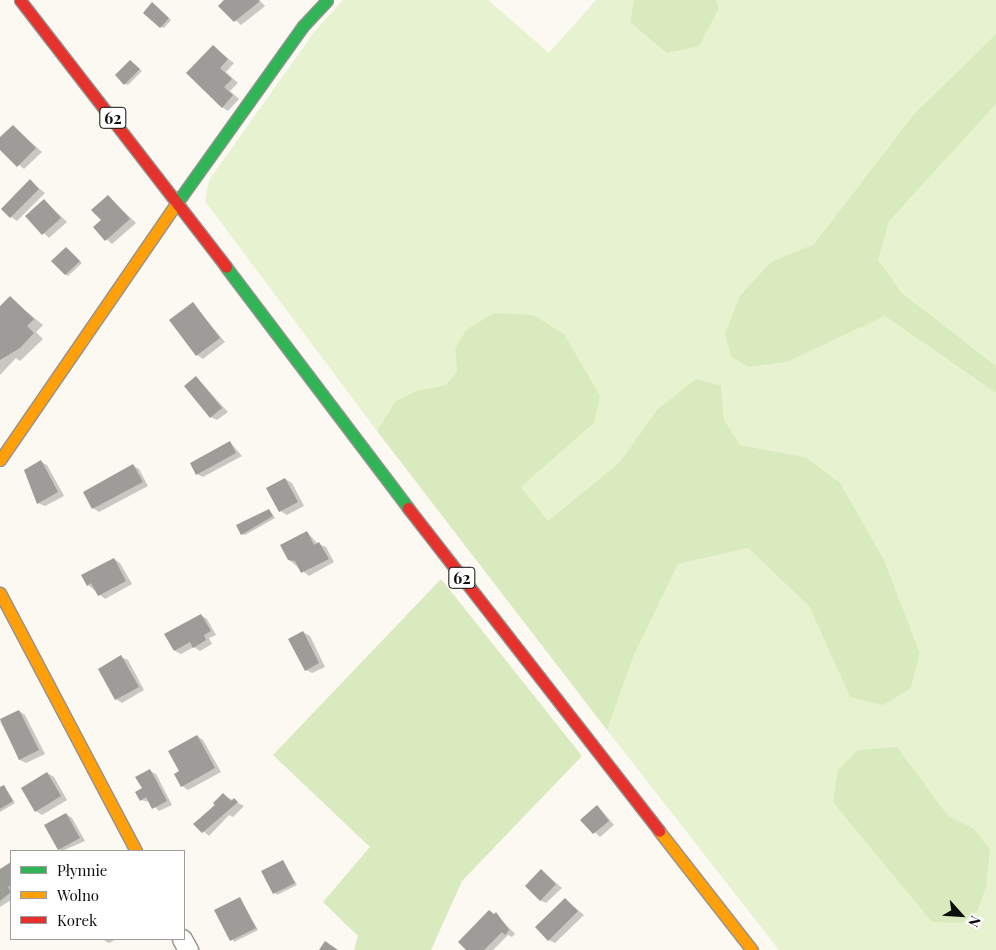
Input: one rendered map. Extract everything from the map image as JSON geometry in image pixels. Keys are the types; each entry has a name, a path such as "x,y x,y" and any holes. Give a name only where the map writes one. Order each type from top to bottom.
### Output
{"main road":[{"name":"62","path":"20,0 178,201 326,403 752,950"},
{"path":"0,460 178,201 303,26 327,0"},
{"path":"0,593 135,850"}],"green space":[{"path":"343,0 488,0 549,53 596,0 634,0 630,22 719,8 716,0 996,0 996,34 914,114 814,244 771,262 731,357 749,367 787,362 885,316 996,393 996,950 779,950 607,730 634,655 678,564 748,548 809,606 850,697 911,688 920,653 884,560 805,457 740,445 724,421 721,386 657,410 620,462 548,521 521,487 594,423 455,349 457,372 444,385 416,391 397,401 377,431 205,201 209,180 315,31","holes":["897,747 949,817 986,887 978,910 962,923"]},
{"path":"634,0 716,0 719,8 699,46 667,53 630,22"},
{"path":"996,34 996,104 889,221 878,260 902,293 996,366 996,393 885,316 787,362 749,367 731,357 725,333 740,296 771,262 814,244 914,114"},
{"path":"996,104 996,366 902,293 878,260 888,221"},
{"path":"494,313 533,315 564,334 600,396 594,423 521,487 548,521 620,462 657,410 696,379 721,386 724,420 740,445 805,457 840,483 884,560 920,653 911,688 883,705 850,697 809,606 748,548 678,564 634,655 607,730 377,431 396,401 416,391 445,385 457,372 455,349 466,330"},
{"path":"441,579 582,756 462,881 431,950 354,950 358,936 323,902 370,847 273,755"},
{"path":"897,747 949,817 974,829 990,850 986,887 978,910 962,923 932,922 833,802 838,770 858,750"}],"building":[{"path":"224,0 260,1 234,22 218,6"},
{"path":"152,2 169,18 160,28 143,13"},
{"path":"213,45 228,59 220,68 232,79 224,87 233,95 222,108 186,73"},
{"path":"130,60 140,69 124,85 115,75"},
{"path":"13,125 36,148 17,167 0,150 0,137"},
{"path":"30,179 39,189 10,218 1,209"},
{"path":"108,195 130,219 105,241 93,227 101,220 91,210"},
{"path":"44,199 61,218 42,235 25,216"},
{"path":"66,247 80,261 65,275 51,261"},
{"path":"10,296 34,319 27,326 34,333 20,348 0,360 0,306"},
{"path":"193,302 220,338 196,356 169,320"},
{"path":"196,376 222,408 210,418 184,386"},
{"path":"230,441 236,453 196,475 190,463"},
{"path":"41,460 58,492 37,504 24,470"},
{"path":"133,464 143,482 92,509 83,492"},
{"path":"285,478 298,502 279,512 266,488"},
{"path":"269,509 273,516 241,535 236,525"},
{"path":"307,531 314,545 319,542 329,559 301,573 295,561 288,560 280,545"},
{"path":"114,558 126,581 98,596 91,583 87,586 81,575"},
{"path":"201,614 211,631 204,635 206,640 193,648 190,642 174,651 164,634"},
{"path":"303,631 319,663 305,671 288,639"},
{"path":"121,655 139,687 115,700 98,669"},
{"path":"19,710 39,750 19,760 0,719"},
{"path":"197,735 215,768 181,787 174,774 179,771 168,751"},
{"path":"150,769 167,801 152,809 146,797 140,801 135,792 142,788 135,777"},
{"path":"47,772 61,796 35,812 21,788"},
{"path":"4,785 13,801 0,809 0,787"},
{"path":"223,793 231,801 234,798 238,802 202,833 193,824 215,805 213,803"},
{"path":"597,805 609,821 593,834 580,820"},
{"path":"66,813 80,838 58,850 44,825"},
{"path":"283,860 295,883 273,894 261,871"},
{"path":"10,863 10,886 8,887 10,893 0,901 0,869"},
{"path":"541,869 556,884 540,901 525,886"},
{"path":"240,897 256,928 230,941 214,910"},
{"path":"565,898 578,911 548,941 535,927"},
{"path":"489,910 494,914 496,912 509,930 505,935 502,932 484,950 466,950 458,942"},
{"path":"325,941 338,950 319,950"}],"traffic: fast":[{"path":"176,204 303,26 327,0"},
{"path":"226,267 408,508"}],"traffic: slow":[{"path":"0,460 176,204"},
{"path":"0,593 135,850"},
{"path":"659,831 752,950"}],"traffic: jam":[{"path":"20,0 226,267"},
{"path":"408,508 659,831"}]}
